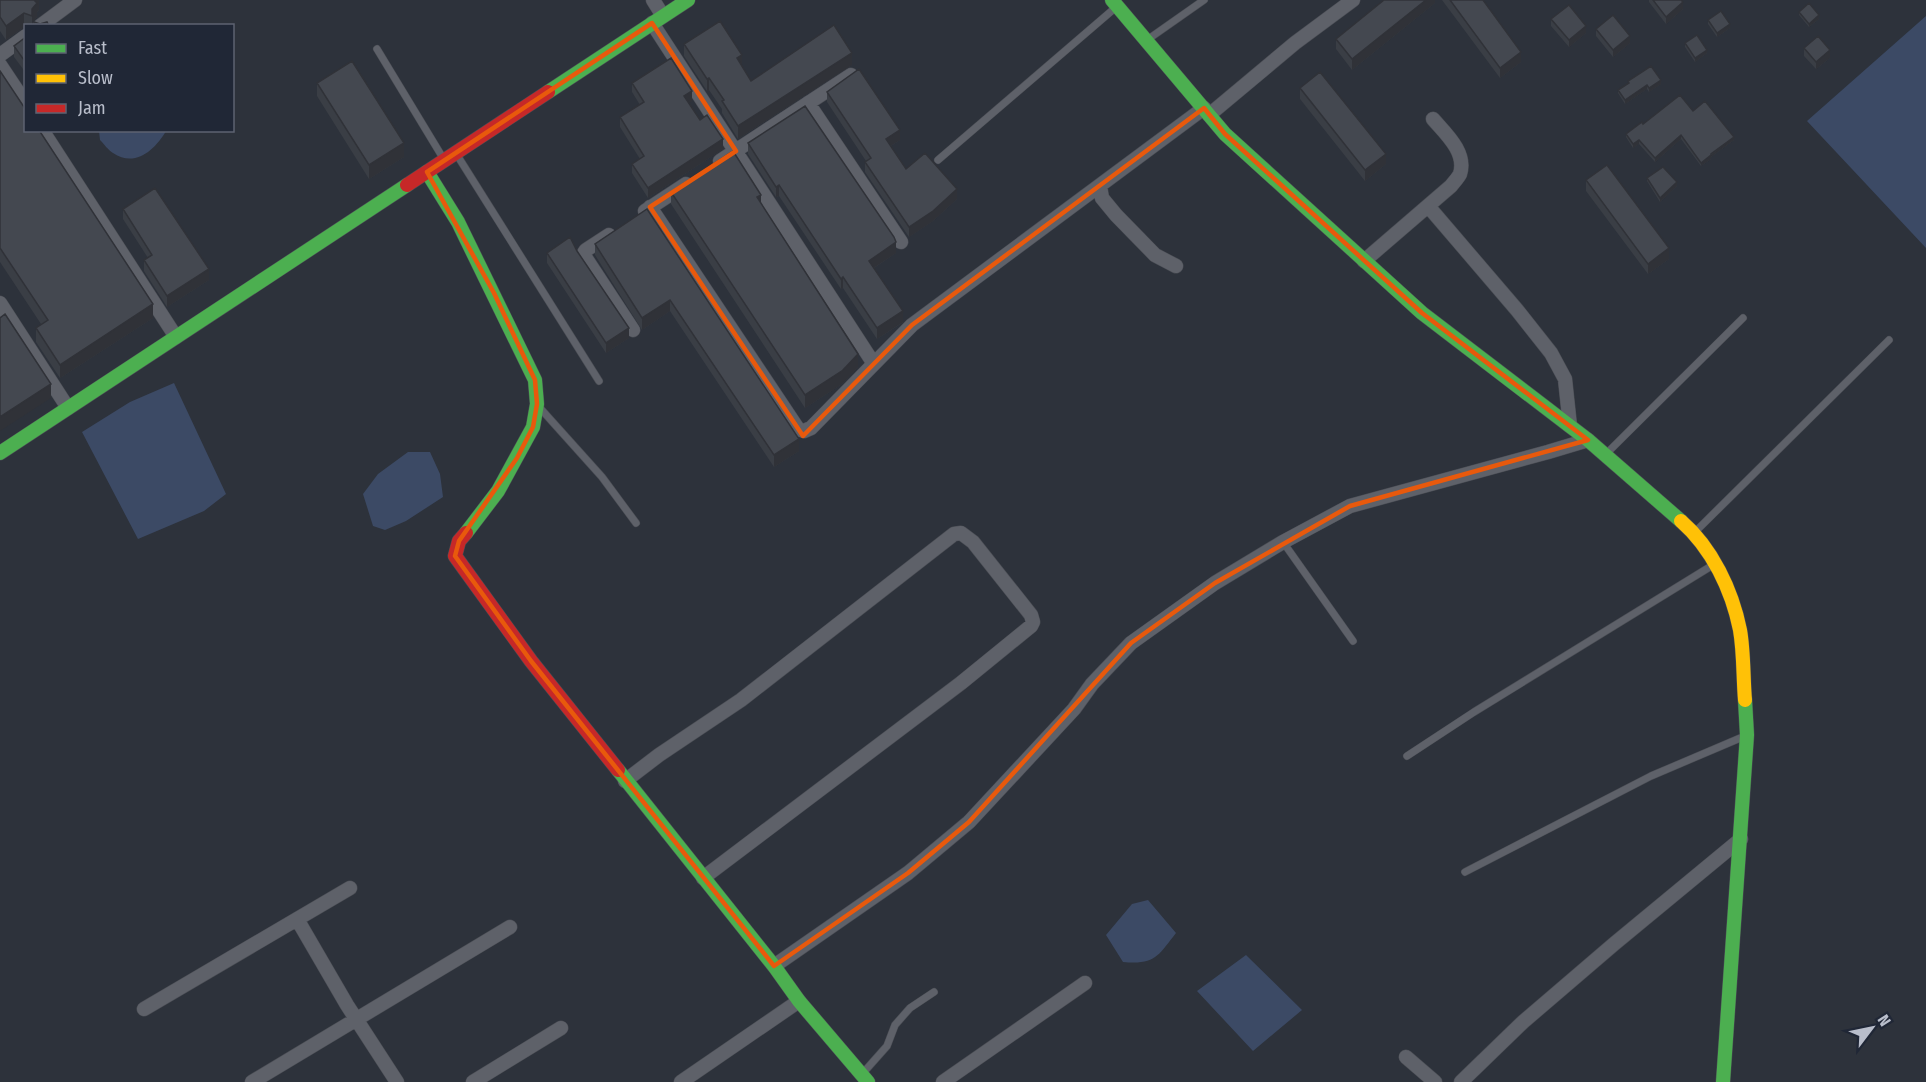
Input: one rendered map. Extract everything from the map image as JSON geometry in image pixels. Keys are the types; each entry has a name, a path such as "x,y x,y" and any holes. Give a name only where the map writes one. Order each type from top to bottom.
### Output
{"street":[{"path":"43,24 75,0"},
{"path":"653,0 658,20 736,151 874,364"},
{"path":"0,453 688,0"},
{"path":"651,207 798,429 804,431 811,428 912,325 1100,186 1207,112 1353,0"},
{"path":"1115,3 1226,134 1422,314 1588,440 1695,532 1715,564 1732,598 1740,632 1747,735 1741,803 1741,839 1721,1081"},
{"path":"0,55 24,37"},
{"path":"0,65 24,101"},
{"path":"633,330 585,258 586,250 851,75"},
{"path":"808,103 901,242"},
{"path":"1364,261 1451,186 1460,173 1459,153 1433,119"},
{"path":"43,132 176,337"},
{"path":"427,172 458,222 494,293 535,380 537,404 533,427 517,458 498,491 459,541 455,556 531,661 625,781 774,966 799,1001 865,1078"},
{"path":"1100,186 1102,198 1116,215 1155,255 1176,266"},
{"path":"1428,206 1551,353 1565,379 1570,426"},
{"path":"0,303 68,408"},
{"path":"774,966 908,873 969,822 1074,709 1092,684 1131,643 1215,583 1283,542 1350,506 1588,440"},
{"path":"625,781 659,755 741,700 954,534 961,533 973,542 1031,615 1033,622 1031,626 961,683 703,878"},
{"path":"1461,1082 1532,1014 1741,839"},
{"path":"144,1009 350,888"},
{"path":"297,919 398,1082"},
{"path":"252,1082 510,927"},
{"path":"943,1082 1085,983"},
{"path":"681,1082 799,1001"},
{"path":"473,1082 561,1028"},
{"path":"1406,1058 1435,1082"}],"lane":[{"path":"1146,40 1204,0"},
{"path":"938,160 1115,3"},
{"path":"377,49 599,381"},
{"path":"1605,454 1743,318"},
{"path":"1695,532 1889,340"},
{"path":"537,404 602,477 636,523"},
{"path":"1283,542 1353,641"},
{"path":"1407,756 1474,712 1715,564"},
{"path":"1465,872 1651,776 1747,735"},
{"path":"865,1078 887,1046 895,1025 910,1008 934,992"}],"highlighted area":[{"path":"652,23 736,151 650,207 803,436 912,325 1204,108 1225,134 1422,313 1588,440 1350,506 1215,583 1131,643 969,822 908,873 774,966 531,661 455,556 459,541 517,458 533,427 537,404 535,380 494,293 427,172"}],"water":[{"path":"1926,16 1926,248 1807,121"},
{"path":"99,132 165,132 156,145 144,155 129,159 113,153 100,140"},
{"path":"174,383 226,494 204,511 138,539 82,432 130,402"},
{"path":"408,452 430,452 440,474 443,497 406,521 385,530 373,526 363,494 378,474"},
{"path":"1148,900 1176,933 1155,957 1142,962 1123,962 1106,935 1132,904"},
{"path":"1246,955 1302,1010 1253,1051 1197,991"}],"building":[{"path":"0,0 34,0 37,3 32,9 32,16 24,13 6,26 0,17"},
{"path":"1384,0 1426,0 1352,59 1336,39"},
{"path":"1450,0 1483,0 1521,52 1500,68"},
{"path":"1653,0 1681,0 1683,2 1666,17"},
{"path":"1809,3 1819,15 1809,24 1799,12"},
{"path":"1569,5 1586,26 1569,40 1551,19"},
{"path":"1721,11 1730,24 1717,33 1708,20"},
{"path":"1613,15 1630,36 1613,50 1596,29"},
{"path":"720,21 742,55 737,58 751,81 834,25 852,53 738,126 722,101 724,100 684,44"},
{"path":"1697,35 1707,50 1695,58 1685,43"},
{"path":"1818,36 1830,50 1816,62 1804,48"},
{"path":"24,38 24,60 14,46"},
{"path":"671,58 692,91 684,96 700,120 707,115 723,139 648,188 632,164 644,156 620,117 644,102 632,83"},
{"path":"352,61 404,143 369,165 317,83"},
{"path":"1651,66 1661,80 1649,88 1647,85 1625,100 1618,90"},
{"path":"859,69 900,130 886,139 906,169 925,153 957,189 933,211 909,227 865,162 871,158 827,92"},
{"path":"0,71 24,107 24,132 40,132 153,304 60,365 36,328 48,320 0,248"},
{"path":"1320,72 1386,154 1365,170 1300,88"},
{"path":"1680,95 1693,111 1705,101 1734,137 1701,163 1681,135 1655,158 1639,140 1633,144 1626,134 1642,122 1643,124"},
{"path":"805,106 896,242 869,261 903,311 877,328 843,277 841,279 779,185 776,187 748,143"},
{"path":"733,151 761,195 757,197 858,354 842,371 805,395 671,192"},
{"path":"1607,165 1669,248 1648,264 1586,180"},
{"path":"1663,167 1677,182 1660,198 1647,178"},
{"path":"155,188 209,269 167,296 144,260 152,255 123,209"},
{"path":"647,209 799,439 774,455 670,300 642,318 595,244"},
{"path":"570,237 629,328 606,343 547,253"},
{"path":"5,314 51,384 0,417 0,318"}],"traffic: fast":[{"path":"548,92 688,0"},
{"path":"1112,0 1225,134 1422,313 1588,440 1681,521"},
{"path":"427,172 458,222 535,380 537,404 533,427 498,491 466,533"},
{"path":"0,453 407,185"},
{"path":"1723,1082 1747,735 1745,700"},
{"path":"618,770 774,966 799,1001 868,1082"}],"traffic: slow":[{"path":"1681,521 1711,557 1732,600 1740,630 1745,700"}],"traffic: jam":[{"path":"407,185 548,92"},
{"path":"466,533 459,541 455,556 531,661 618,770"}]}
